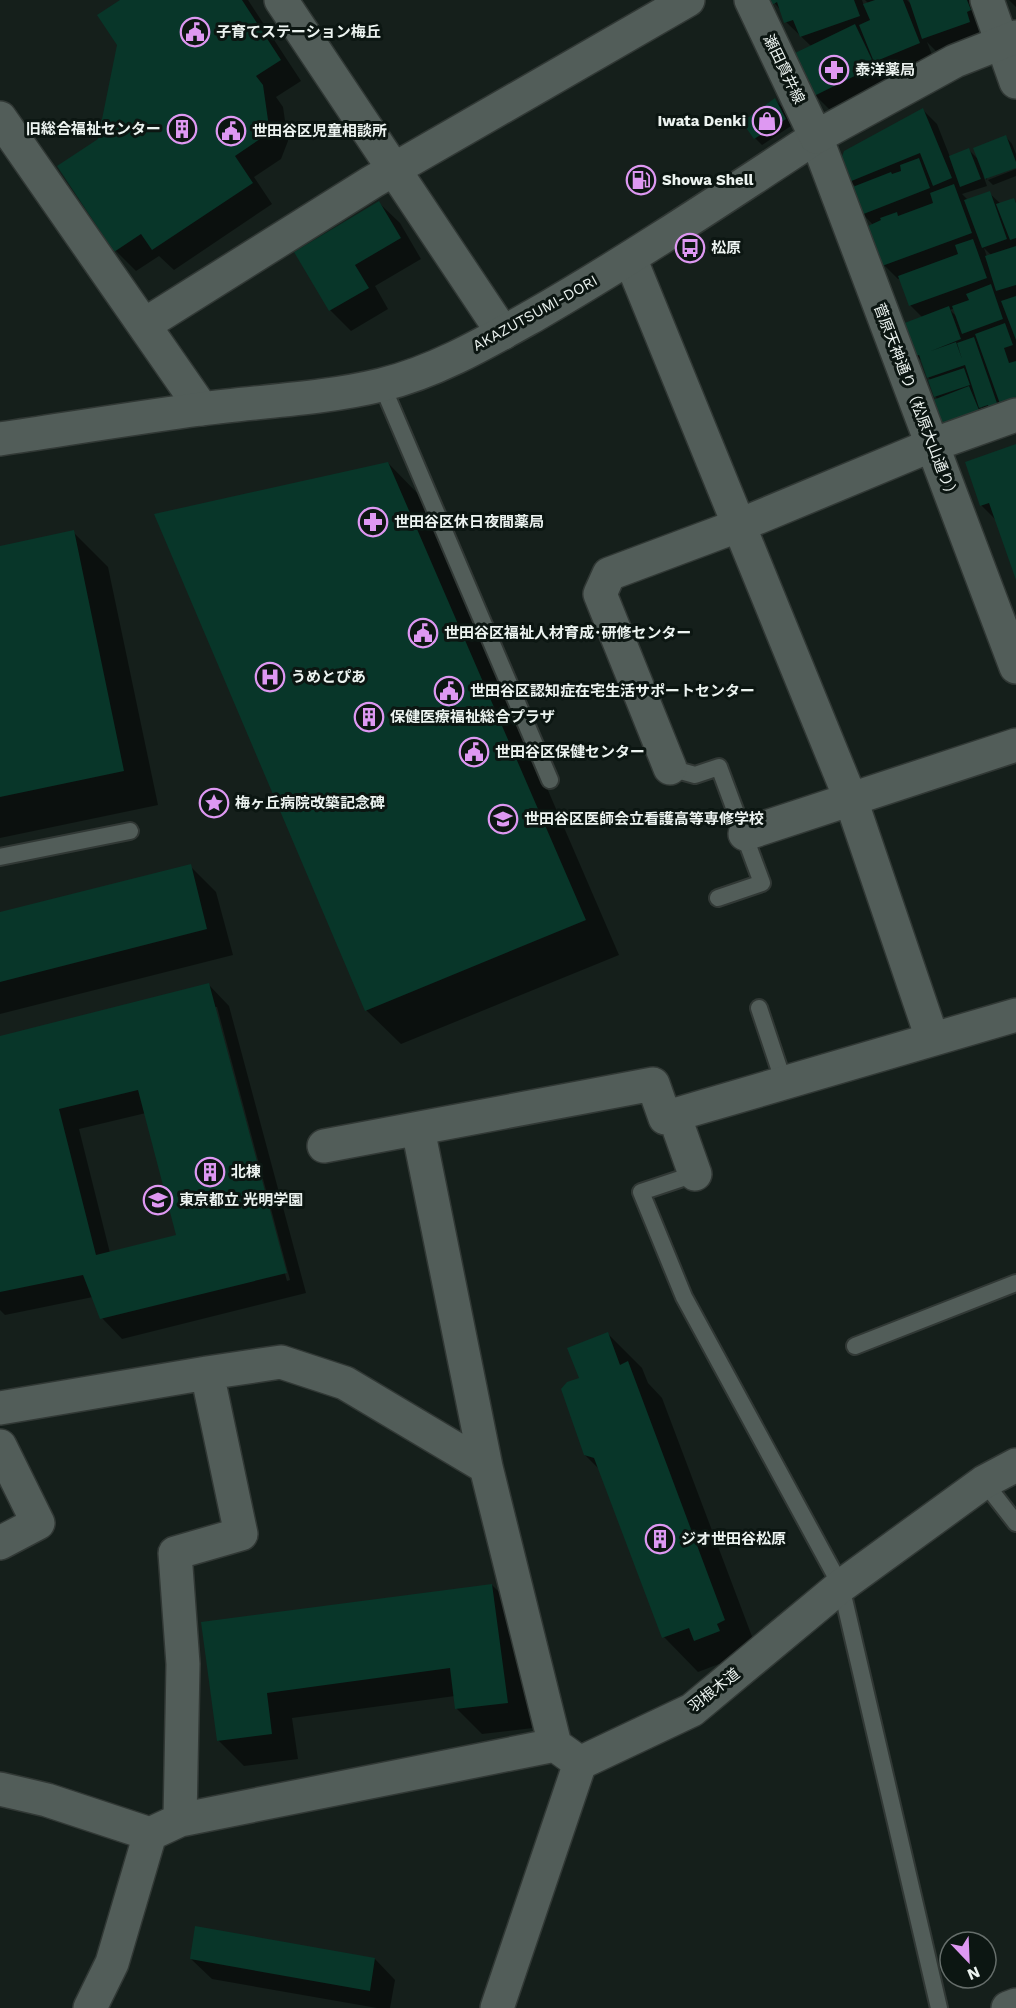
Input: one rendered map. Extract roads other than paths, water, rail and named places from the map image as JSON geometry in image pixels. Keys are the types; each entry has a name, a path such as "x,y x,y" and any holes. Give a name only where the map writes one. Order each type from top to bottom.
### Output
{"street":[{"path":"281,0 503,333"},
{"path":"144,325 394,169 688,0"},
{"name":"瀬田貫井線","path":"751,0 816,137"},
{"path":"987,0 1009,39 1016,82"},
{"name":"AKAZUTSUMI-DORI","path":"0,440 202,409 335,393 382,385 420,372 459,356 503,333 630,258 816,137 955,61 1009,39"},
{"path":"0,118 202,409"},
{"name":"菅原天神通り（松原大山通り）","path":"816,137 932,445 1005,609 1016,667"},
{"path":"630,258 851,800 932,1038"},
{"path":"669,768 600,594 609,574 740,525 932,445 1016,415"},
{"path":"745,834 1016,745"},
{"path":"324,1146 653,1084 665,1118 1016,1015"},
{"path":"674,1115 695,1174"},
{"path":"418,1129 486,1467 567,1754 497,2008"},
{"path":"0,1408 207,1372 281,1362 345,1383 486,1467"},
{"path":"180,1820 183,1664 175,1553 241,1534 207,1372"},
{"path":"0,1446 38,1523 0,1543"},
{"name":"羽根木道","path":"150,1834 180,1820 567,1754 692,1710 841,1586 984,1482 1016,1465"},
{"path":"0,1789 47,1800 150,1834 112,1963 90,2008"},
{"path":"1008,2008 1016,2005"}],"lane":[{"path":"382,385 550,780"},
{"path":"669,768 695,775 719,767 745,834 762,883 718,898"},
{"path":"0,857 130,831"},
{"path":"759,1008 784,1083"},
{"path":"695,1174 641,1192 684,1298 841,1586 939,2008"},
{"path":"855,1346 1016,1283"},
{"path":"984,1482 1016,1523"}],"place":[{"name":"子育てステーション梅丘","path":"195,32"},
{"name":"泰洋薬局","path":"834,70"},
{"name":"Iwata Denki","path":"767,121"},
{"name":"旧総合福祉センター","path":"182,129"},
{"name":"世田谷区児童相談所","path":"231,131"},
{"name":"Showa Shell","path":"641,180"},
{"name":"松原","path":"690,248"},
{"name":"世田谷区休日夜間薬局","path":"373,522"},
{"name":"世田谷区福祉人材育成･研修センター","path":"423,633"},
{"name":"うめとぴあ","path":"270,677"},
{"name":"世田谷区認知症在宅生活サポートセンター","path":"449,691"},
{"name":"保健医療福祉総合プラザ","path":"369,717"},
{"name":"世田谷区保健センター","path":"474,752"},
{"name":"梅ヶ丘病院改築記念碑","path":"214,803"},
{"name":"世田谷区医師会立看護高等専修学校","path":"503,819"},
{"name":"北棟","path":"210,1172"},
{"name":"東京都立 光明学園","path":"158,1200"},
{"name":"ジオ世田谷松原","path":"660,1539"}]}
